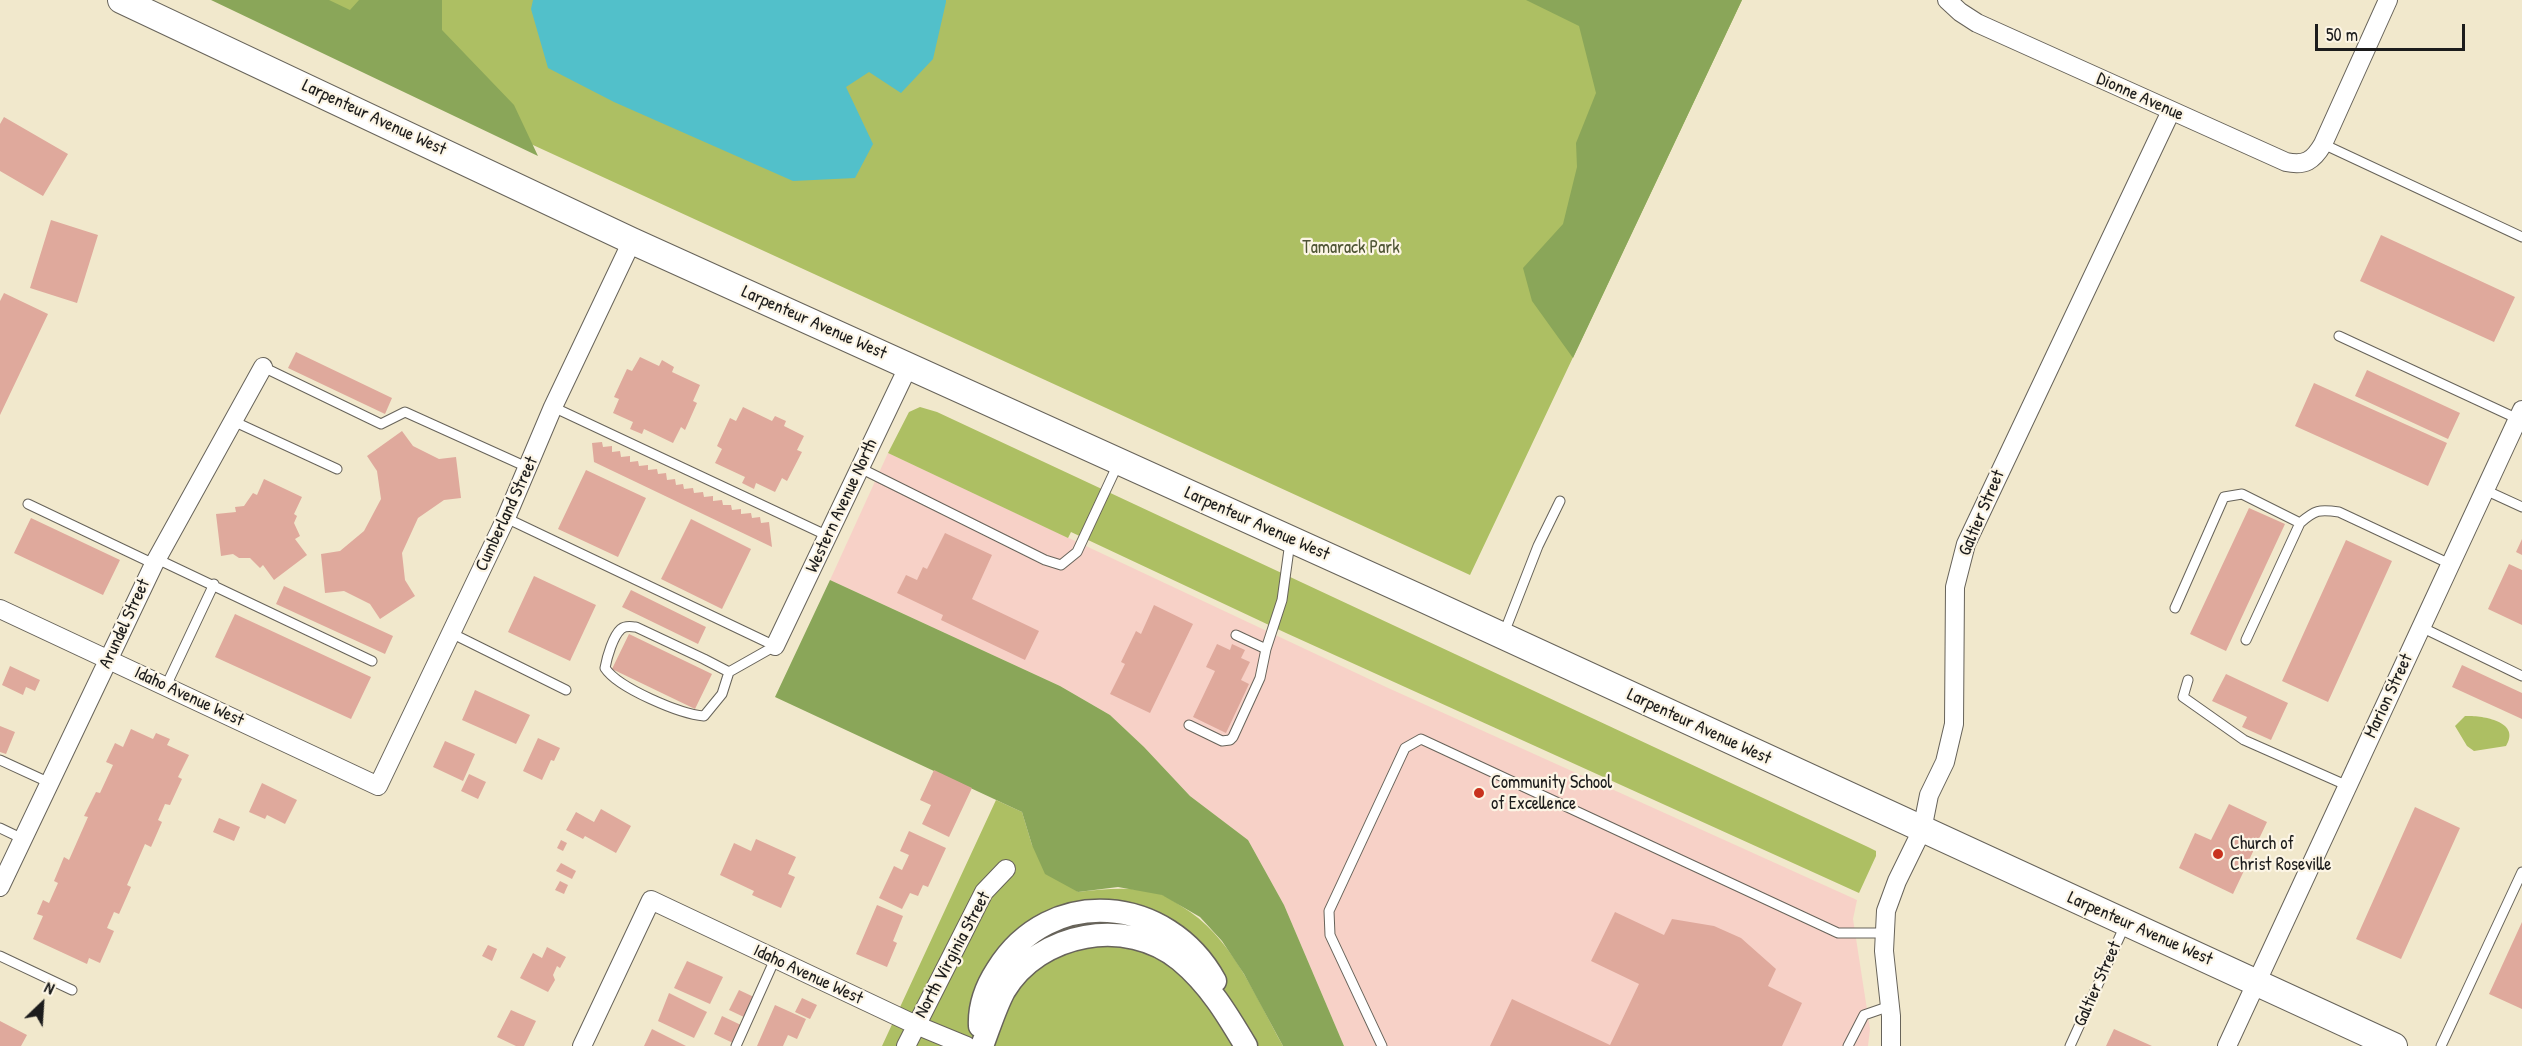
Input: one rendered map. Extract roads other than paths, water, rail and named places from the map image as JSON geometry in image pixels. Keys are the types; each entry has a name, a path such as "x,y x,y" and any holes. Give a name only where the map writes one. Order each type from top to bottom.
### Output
{"main road":[{"name":"Larpenteur Avenue West","path":"120,0 632,241 909,365 2257,982 2392,1046"}],"street":[{"name":"Dionne Avenue","path":"1947,0 1960,12 1977,22 2286,162 2306,164 2316,156 2323,144"},
{"path":"2323,144 2388,0"},
{"name":"Galtier Street","path":"1892,1046 1884,933 1886,911 1897,881 1922,830 1929,795 1945,762 1954,724 1955,587 1966,544 2171,111"},
{"name":"Cumberland Street","path":"378,786 506,518 553,407 632,241"},
{"name":"Western Avenue North","path":"775,646 909,365"},
{"name":"Arundel Street","path":"0,887 155,561 263,367"},
{"name":"Marion Street","path":"2227,1046 2520,415"},
{"name":"Idaho Avenue West","path":"0,609 378,786"},
{"name":"North Virginia Street","path":"906,1046 984,892 1006,869"},
{"name":"Idaho Avenue West","path":"582,1046 651,900 916,1025 967,1046"},
{"path":"981,1046 1005,990 1029,963 1047,950 1095,934 1123,936 1156,945 1179,959 1219,1000 1246,1046"}],"lane":[{"path":"2323,144 2522,237"},
{"path":"2339,336 2520,415"},
{"path":"263,367 381,424 405,412 529,468"},
{"path":"553,407 828,536"},
{"path":"233,421 337,470"},
{"path":"860,468 1061,565 1077,552 1119,462"},
{"path":"2485,490 2522,507"},
{"path":"2175,608 2224,497 2242,494 2300,523"},
{"path":"1503,637 1517,596 1560,501"},
{"path":"28,504 155,561 214,584 372,661"},
{"path":"2246,640 2300,523 2322,509 2339,512 2450,564"},
{"path":"506,518 775,646"},
{"path":"1189,725 1222,741 1233,737 1260,678 1266,649 1282,600 1290,540"},
{"path":"166,686 214,584"},
{"path":"729,672 705,658 636,627 627,626 620,629 605,668 611,677 633,690 692,715 704,716 723,694 729,672 775,646"},
{"path":"2421,627 2522,676"},
{"path":"451,633 566,690"},
{"path":"1236,635 1266,649"},
{"path":"2188,680 2183,697 2244,741 2348,786"},
{"path":"1382,1046 1330,934 1329,911 1405,748 1421,739 1838,933 1884,933"},
{"path":"0,760 50,783"},
{"path":"0,828 23,839"},
{"path":"2441,1046 2522,872"},
{"name":"Galtier Street","path":"2070,1046 2126,922"},
{"path":"0,956 72,990"},
{"path":"736,1046 775,959"},
{"path":"1848,1046 1864,1015 1890,1006"}],"water":[{"path":"533,0 946,0 946,2 933,59 901,93 869,72 846,87 873,144 855,178 793,181 614,102 548,68 531,9"}],"place":[{"name":"Community School of Excellence","path":"1479,793"},
{"name":"Church of Christ Roseville","path":"2218,854"}],"park label":[{"name":"Tamarack Park","path":"1351,248"}]}
